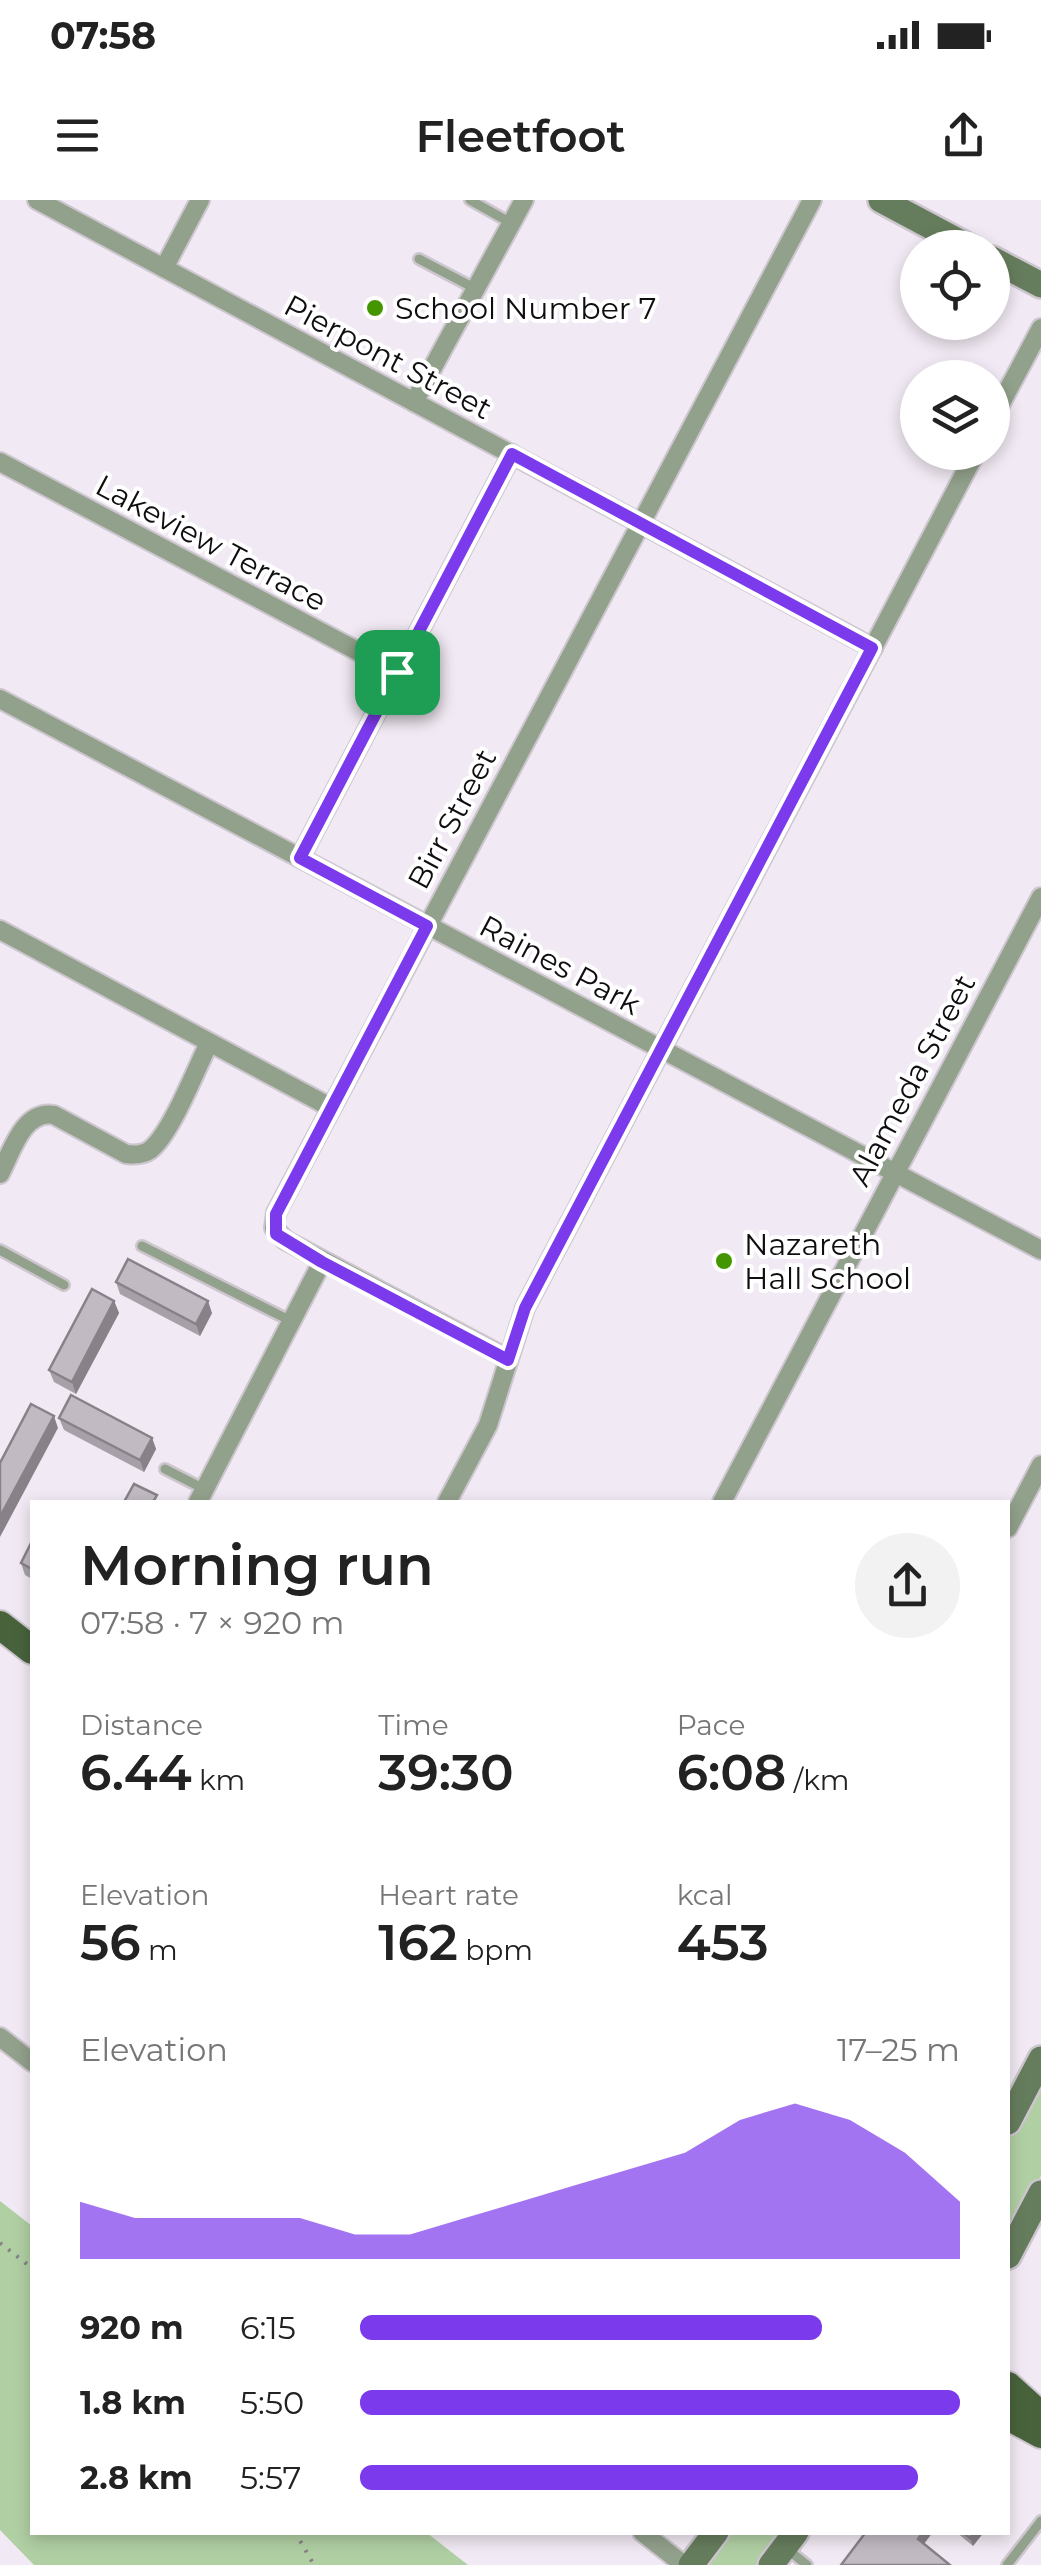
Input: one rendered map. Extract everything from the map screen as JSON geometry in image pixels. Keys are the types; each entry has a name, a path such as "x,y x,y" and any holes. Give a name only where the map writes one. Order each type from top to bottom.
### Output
{"main road":[{"path":"0,1625 30,1648"},
{"path":"1010,2388 1041,2416"},
{"path":"1010,2417 1041,2434"}],"street":[{"name":"Pierpont Street","path":"37,200 872,648"},
{"path":"164,268 200,200"},
{"path":"414,402 524,200"},
{"name":"Birr Street","path":"322,1262 276,1234 274,1223 330,1108 812,200"},
{"path":"882,200 938,230"},
{"path":"1010,269 1041,285"},
{"path":"1010,386 1041,328"},
{"path":"300,858 512,454"},
{"name":"Lakeview Terrace","path":"0,462 397,672"},
{"path":"448,1500 488,1424 525,1308 966,470"},
{"name":"Raines Park","path":"0,699 1041,1250"},
{"name":"Alameda Street","path":"723,1500 1041,897"},
{"path":"0,930 330,1108"},
{"path":"0,1174 28,1124 46,1114 126,1154 149,1151 167,1127 209,1042"},
{"path":"201,1496 322,1262 508,1360"},
{"path":"1010,1524 1041,1465"},
{"path":"0,2037 30,2060"},
{"path":"1010,2118 1041,2059"},
{"path":"1010,2252 1041,2192"},
{"path":"646,2535 688,2565 713,2535"}],"lane":[{"path":"470,200 511,223"},
{"path":"419,259 476,289"},
{"path":"142,1246 291,1322"},
{"path":"0,1250 64,1285"},
{"path":"165,1470 201,1496"},
{"path":"1007,2565 1041,2520"},
{"path":"784,2548 807,2565"}],"path":[{"path":"0,2243 30,2266"},
{"path":"297,2535 314,2565"}],"green space":[{"path":"1041,2077 1041,2176 1010,2235 1010,2137"},
{"path":"0,2201 30,2224 30,2535 430,2535 468,2565 34,2565 0,2530"},
{"path":"727,2535 787,2535 764,2565 704,2565"}],"building":[{"path":"128,1259 208,1301 196,1324 116,1282"},
{"path":"92,1289 114,1301 72,1382 49,1370"},
{"path":"71,1395 152,1438 140,1460 59,1418"},
{"path":"31,1404 54,1416 0,1517 0,1463"},
{"path":"134,1484 157,1495 154,1500 125,1500"},
{"path":"30,1545 30,1568 21,1563"},
{"path":"864,2535 921,2535 918,2539 950,2565 841,2565"}],"place":[{"name":"School Number 7","path":"375,308"},
{"name":"Nazareth Hall School","path":"724,1261"}],"route":[{"path":"512,454 872,648 525,1308 508,1360 322,1262 284,1240 274,1228 276,1214 427,926 300,858 397,672 512,454"}]}
